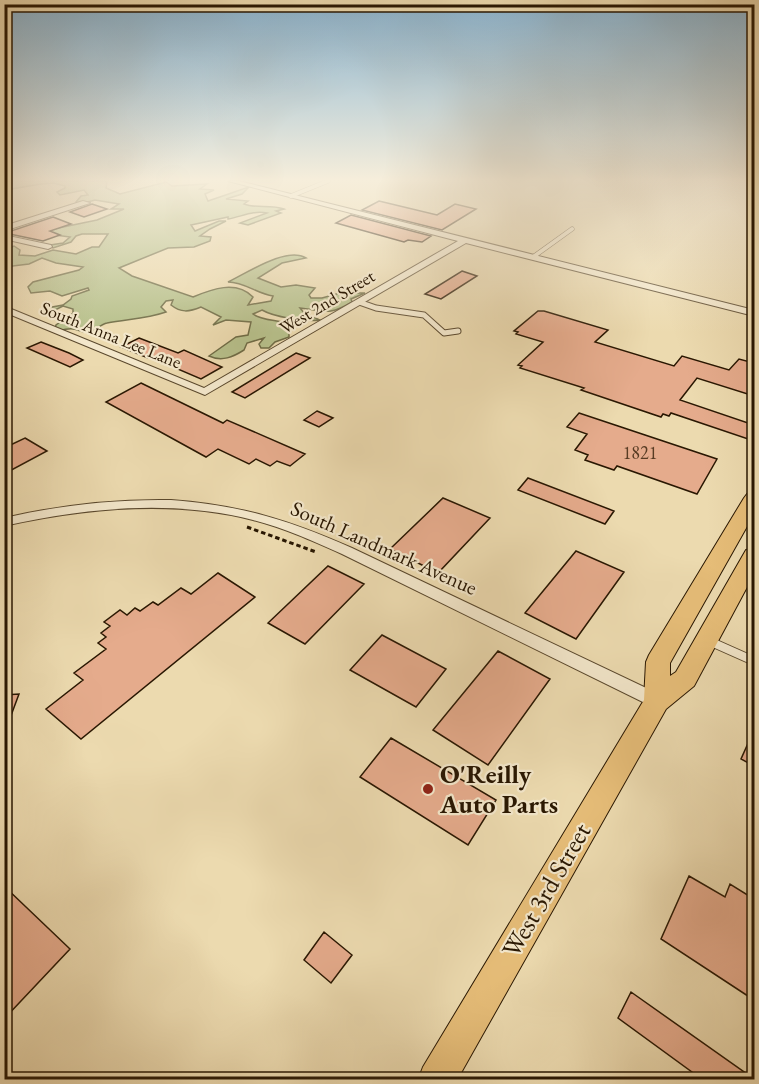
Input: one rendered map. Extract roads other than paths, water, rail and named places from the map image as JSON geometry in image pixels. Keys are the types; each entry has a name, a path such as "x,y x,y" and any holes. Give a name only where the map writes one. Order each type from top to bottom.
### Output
{"main road":[{"name":"West 3rd Street","path":"657,701 658,662 754,498"},
{"name":"West 3rd Street","path":"436,1080 657,701 684,679 754,555"}],"street":[{"path":"432,232 754,313"},
{"path":"4,237 48,247"},
{"name":"West 2nd Street","path":"205,392 465,240"},
{"name":"South Anna Lee Lane","path":"4,309 205,392"},
{"name":"South Landmark Avenue","path":"4,522 78,509 146,504 195,506 256,516 302,531 354,554 657,701"}],"lane":[{"path":"533,257 567,232"},
{"path":"359,302 376,308 417,313 430,318 441,331 450,334 458,331"},
{"path":"707,639 754,661"}],"place":[{"name":"O'Reilly Auto Parts","path":"428,789"}]}
